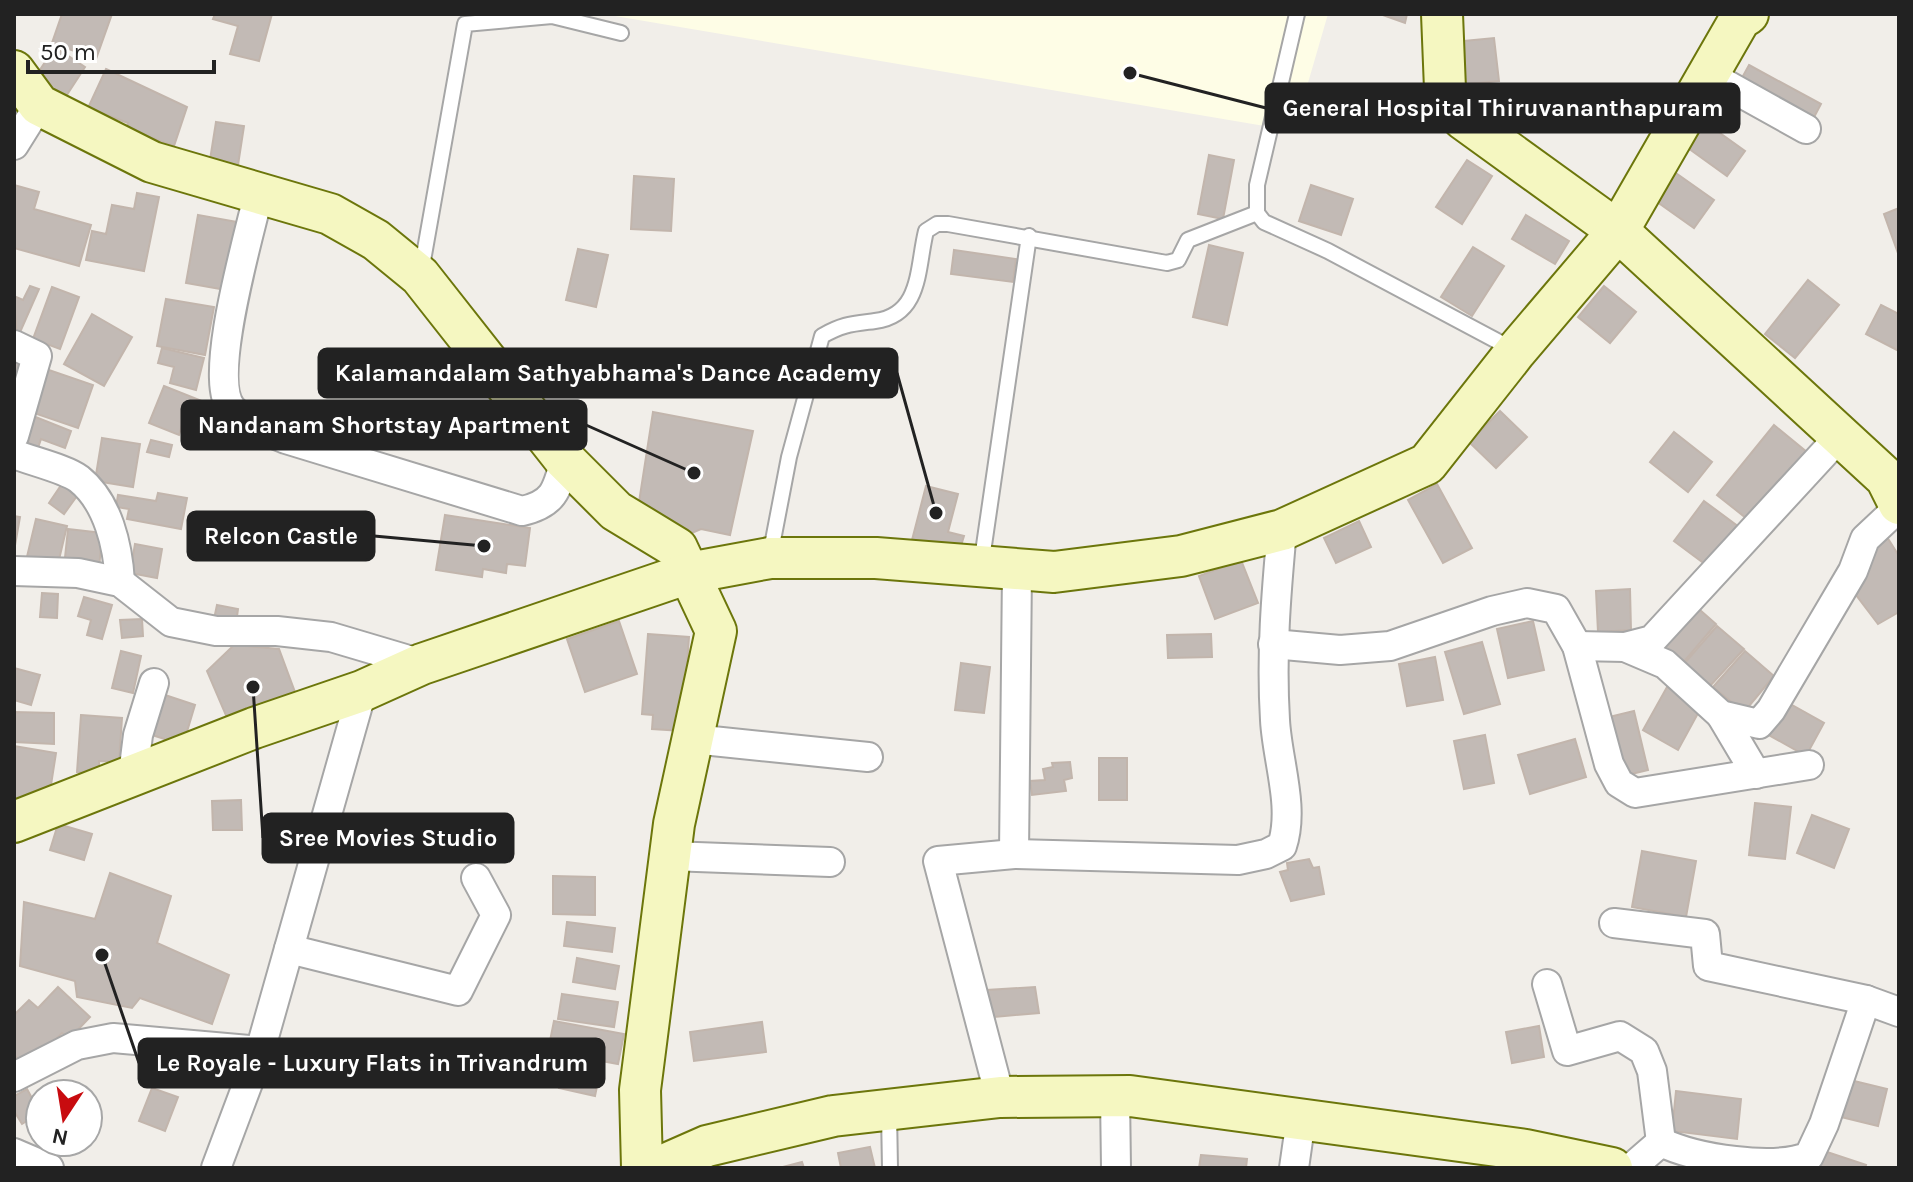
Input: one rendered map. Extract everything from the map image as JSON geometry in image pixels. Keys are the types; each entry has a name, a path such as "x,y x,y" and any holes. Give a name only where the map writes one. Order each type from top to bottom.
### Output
{"street":[{"path":"1442,14 1445,89 1463,119 1618,231 1841,435 1896,490 1865,539 1853,571 1771,710 1759,724 1721,715"},
{"path":"14,822 362,691 422,664 689,573 770,558 876,558 1054,572 1181,556 1282,530 1427,464 1516,351 1618,231 1709,75 1739,16"},
{"path":"14,71 39,105 152,162 330,214 376,240 420,276 565,460 616,511 677,548 716,631 670,856 640,1090 642,1168"},
{"path":"1709,75 1806,129"},
{"path":"14,145 39,105"},
{"path":"259,192 223,355 223,394 232,409 262,429 286,439 522,511 541,507 557,490 565,460"},
{"path":"14,345 37,356 14,436"},
{"path":"1577,646 1625,647 1652,640 1841,435"},
{"path":"14,454 77,477 98,500 119,558 120,582"},
{"path":"1000,1097 938,861 1014,854 1238,860 1266,854 1282,846 1289,825 1275,720 1273,644 1282,530"},
{"path":"999,569 1014,854"},
{"path":"14,571 78,573 120,582 171,622 216,631 277,631 331,637 422,664"},
{"path":"1273,644 1340,650 1390,646 1492,611 1527,603 1556,609 1577,646 1609,764 1619,783 1635,793 1809,765"},
{"path":"1625,647 1665,664 1721,715 1756,774"},
{"path":"133,775 138,735 154,683"},
{"path":"216,1168 260,1051 362,691"},
{"path":"693,739 868,757"},
{"path":"670,856 830,862"},
{"path":"289,949 458,991 496,915 476,878"},
{"path":"1614,923 1705,934 1708,966 1866,1000 1899,1012"},
{"path":"1547,984 1567,1051 1620,1036 1644,1051 1657,1094 1661,1142"},
{"path":"1661,1142 1677,1150 1773,1164 1792,1163 1809,1156 1824,1124 1866,1000"},
{"path":"14,1077 77,1045 113,1038 260,1051"},
{"path":"1115,1096 1116,1168"},
{"path":"657,1168 707,1146 833,1116 1000,1097 1115,1096 1301,1119 1525,1159 1612,1168"},
{"path":"1294,1168 1301,1119"},
{"path":"1631,1168 1661,1142"},
{"path":"14,1153 49,1168"}],"lane":[{"path":"1297,14 1257,185 1257,213 1264,222 1328,251 1516,351"},
{"path":"420,276 465,24 552,16 621,33"},
{"path":"770,558 789,457 822,336 844,323 891,317 904,308 913,297 920,274 926,231 937,224 1029,236 1167,263 1178,260 1188,240 1257,213"},
{"path":"999,569 1029,236"},
{"path":"888,1109 890,1168"}],"shaded area":[{"path":"603,14 1328,14 1294,131"}],"building":[{"path":"62,14 112,14 96,59 52,43"},
{"path":"215,14 272,14 259,61 230,54 238,26 213,19"},
{"path":"1380,14 1407,14 1405,23"},
{"path":"1494,38 1499,81 1459,85 1454,42"},
{"path":"55,47 85,67 63,101 32,82"},
{"path":"1749,65 1821,104 1810,125 1738,85"},
{"path":"106,69 187,107 174,146 127,129 128,123 88,108"},
{"path":"216,122 244,126 238,165 210,160"},
{"path":"1706,123 1745,151 1727,176 1688,148"},
{"path":"1209,155 1234,160 1223,219 1198,214"},
{"path":"1467,160 1492,176 1462,224 1436,207"},
{"path":"1673,171 1714,200 1694,228 1653,199"},
{"path":"634,176 674,179 671,231 631,229"},
{"path":"14,185 39,192 34,209 91,225 79,266 14,248"},
{"path":"1311,185 1353,199 1341,235 1299,221"},
{"path":"137,193 159,197 144,271 86,260 92,231 106,234 112,205 134,209"},
{"path":"1899,208 1899,256 1884,214"},
{"path":"198,215 243,223 232,291 186,283"},
{"path":"1526,215 1569,241 1555,264 1512,239"},
{"path":"1209,245 1243,253 1227,325 1193,317"},
{"path":"1473,247 1504,266 1472,316 1441,297"},
{"path":"578,249 608,255 596,307 566,300"},
{"path":"954,250 1016,259 1013,282 951,274"},
{"path":"1808,280 1839,305 1795,358 1765,334"},
{"path":"30,286 39,289 17,339 14,296 23,300"},
{"path":"1604,286 1636,312 1610,343 1578,317"},
{"path":"52,287 79,297 60,349 33,339"},
{"path":"166,299 214,307 205,355 157,346"},
{"path":"1881,305 1899,314 1899,351 1866,334"},
{"path":"92,314 132,337 104,386 64,364"},
{"path":"162,348 204,358 196,390 170,383 174,367 158,363"},
{"path":"14,351 30,356 14,400"},
{"path":"43,368 93,385 78,428 28,411"},
{"path":"164,386 212,405 201,433 182,425 179,435 149,423"},
{"path":"1500,411 1527,437 1496,468 1469,442"},
{"path":"653,412 753,431 730,535 701,529 685,536 637,515"},
{"path":"28,414 71,431 65,448 41,439 37,451 17,444"},
{"path":"1774,425 1808,453 1751,522 1717,495"},
{"path":"1674,432 1712,462 1688,492 1650,462"},
{"path":"102,438 140,444 133,487 95,481"},
{"path":"151,440 172,445 169,457 147,452"},
{"path":"66,478 82,489 64,514 49,503"},
{"path":"1437,484 1472,548 1443,563 1408,500"},
{"path":"926,486 958,494 948,532 964,536 959,552 912,540"},
{"path":"158,493 187,498 181,529 127,519 129,509 116,507 118,495 156,501"},
{"path":"1704,501 1739,527 1709,567 1674,541"},
{"path":"445,515 530,528 525,566 507,564 506,573 483,569 482,577 436,570"},
{"path":"14,516 20,517 14,551"},
{"path":"36,519 67,526 57,568 26,561"},
{"path":"1359,521 1371,547 1336,563 1324,538"},
{"path":"68,529 102,533 99,570 64,567"},
{"path":"1887,537 1899,556 1899,612 1878,624 1853,591 1864,555"},
{"path":"135,544 162,549 157,578 130,573"},
{"path":"1241,560 1258,603 1215,619 1199,576"},
{"path":"1630,589 1631,630 1598,632 1596,591"},
{"path":"42,593 58,594 57,618 40,617"},
{"path":"84,597 112,605 102,639 87,635 91,620 78,616"},
{"path":"1692,603 1716,624 1682,664 1654,642"},
{"path":"217,605 238,609 236,624 214,619"},
{"path":"142,619 143,636 122,638 120,620"},
{"path":"619,621 637,674 585,692 567,639"},
{"path":"1533,621 1544,670 1508,678 1497,629"},
{"path":"1717,626 1744,649 1711,685 1682,666"},
{"path":"648,634 689,637 682,731 652,729 653,715 642,714"},
{"path":"1211,634 1212,657 1168,658 1167,635"},
{"path":"1482,642 1500,704 1464,714 1445,652"},
{"path":"234,645 279,649 299,703 231,727 207,671"},
{"path":"121,651 141,656 133,693 112,688"},
{"path":"1745,651 1774,676 1744,712 1713,687"},
{"path":"1435,657 1443,700 1407,706 1399,664"},
{"path":"961,663 990,667 984,713 955,710"},
{"path":"14,668 40,675 31,705 14,700"},
{"path":"1667,687 1702,706 1678,750 1643,730"},
{"path":"159,693 195,705 183,745 146,733"},
{"path":"1785,701 1824,723 1806,756 1767,734"},
{"path":"1634,711 1648,770 1619,777 1605,718"},
{"path":"14,712 54,713 54,744 14,742"},
{"path":"81,715 122,718 119,762 99,761 99,774 77,772"},
{"path":"1485,735 1494,783 1464,789 1454,741"},
{"path":"1575,739 1586,777 1530,794 1518,755"},
{"path":"14,746 56,753 48,804 14,799"},
{"path":"1099,758 1127,758 1127,800 1099,800"},
{"path":"1070,762 1072,778 1064,780 1066,791 1032,795 1030,781 1045,780 1043,769 1053,767 1052,763"},
{"path":"241,800 242,830 213,830 212,801"},
{"path":"1755,803 1791,807 1785,859 1749,855"},
{"path":"1812,815 1849,829 1834,868 1797,853"},
{"path":"58,824 92,834 84,860 50,850"},
{"path":"1642,851 1696,861 1686,917 1632,907"},
{"path":"1309,859 1313,868 1319,867 1324,894 1291,901 1280,872 1288,870 1287,863"},
{"path":"110,873 171,896 157,943 229,975 212,1024 140,998 132,1008 77,997 75,981 20,966 24,902 95,919"},
{"path":"553,876 595,877 595,915 553,914"},
{"path":"567,922 615,928 612,952 564,946"},
{"path":"577,958 619,966 615,989 573,982"},
{"path":"58,987 90,1017 69,1039 62,1033 28,1068 14,1055 14,1015 29,1000 38,1008"},
{"path":"1035,987 1039,1013 994,1017 987,990"},
{"path":"562,994 618,1002 614,1027 558,1019"},
{"path":"554,1021 624,1034 618,1064 548,1051"},
{"path":"762,1022 766,1052 694,1061 690,1032"},
{"path":"1539,1026 1544,1057 1512,1063 1506,1032"},
{"path":"565,1060 601,1067 595,1096 559,1088"},
{"path":"1850,1080 1887,1089 1878,1126 1841,1117"},
{"path":"152,1088 178,1097 165,1131 139,1121"},
{"path":"24,1091 22,1124 14,1111 14,1096"},
{"path":"1676,1091 1741,1099 1737,1139 1672,1131"},
{"path":"870,1147 875,1168 841,1168 838,1153"},
{"path":"1824,1151 1866,1165 1865,1168 1818,1168"},
{"path":"1201,1155 1247,1159 1246,1168 1199,1168"},
{"path":"802,1162 804,1168 779,1168"}],"place":[{"name":"General Hospital Thiruvananthapuram","path":"1130,73"},
{"name":"Nandanam Shortstay Apartment","path":"694,473"},
{"name":"Kalamandalam Sathyabhama's Dance Academy","path":"936,513"},
{"name":"Relcon Castle","path":"484,546"},
{"name":"Sree Movies Studio","path":"253,687"},
{"name":"Le Royale - Luxury Flats in Trivandrum","path":"102,955"}]}
